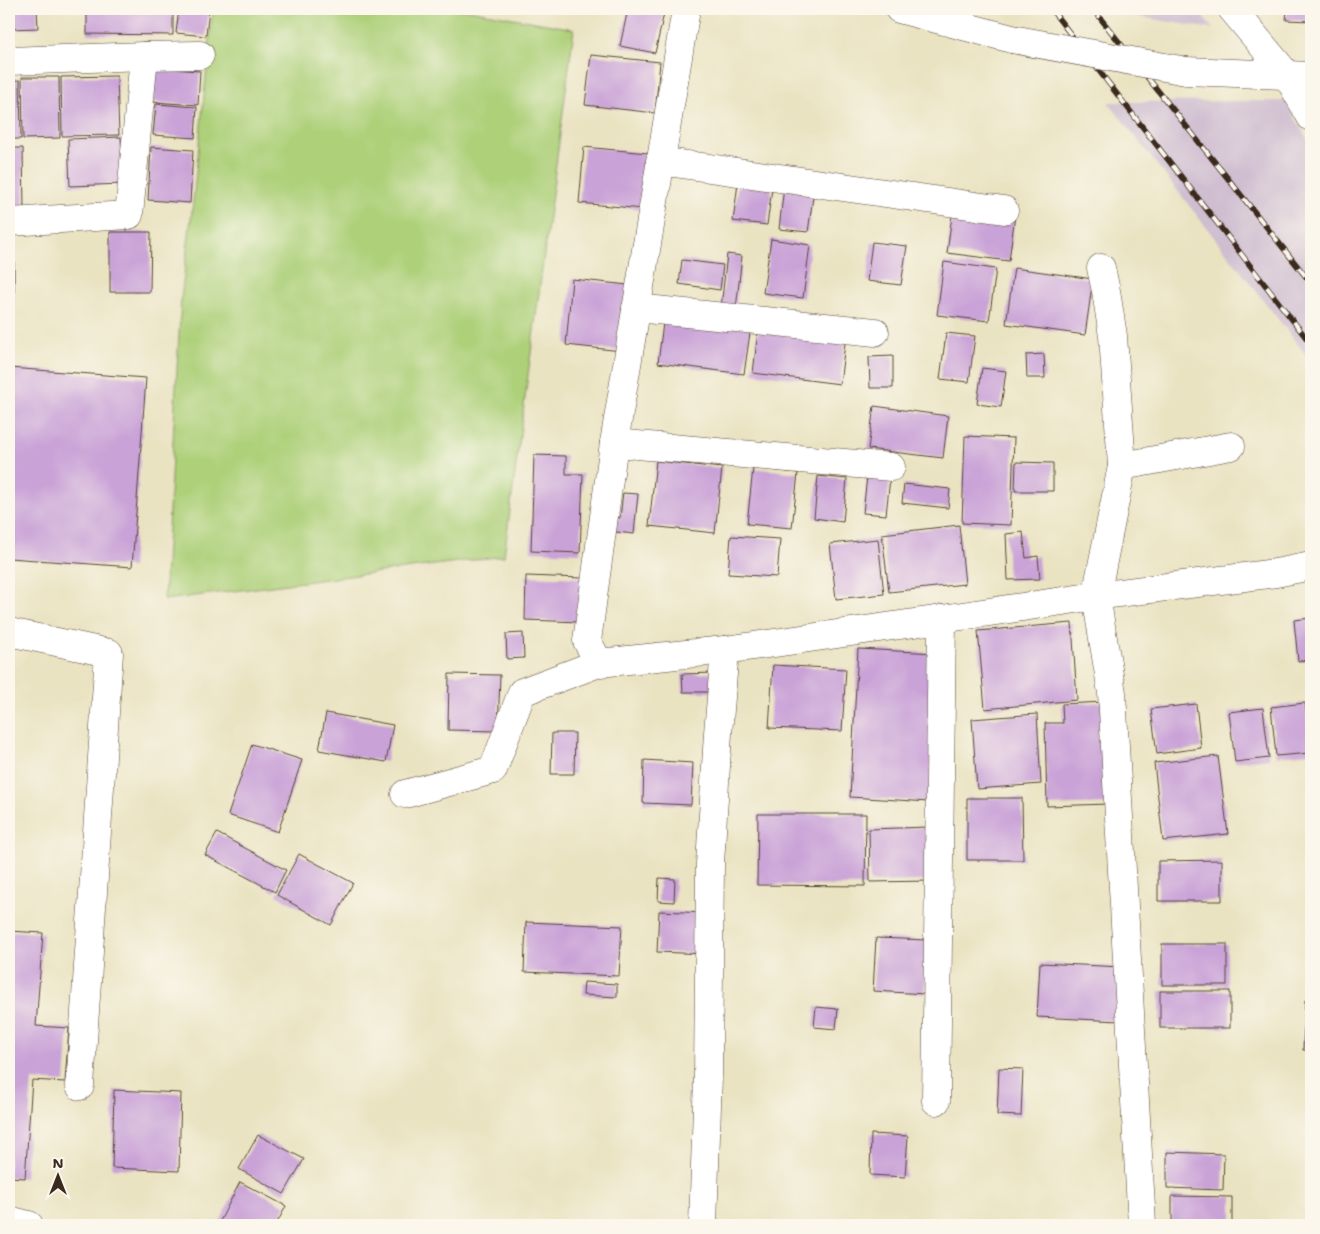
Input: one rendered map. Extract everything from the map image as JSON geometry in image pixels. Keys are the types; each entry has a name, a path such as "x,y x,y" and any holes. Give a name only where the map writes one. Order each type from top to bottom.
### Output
{"street":[{"path":"599,663 587,641 614,443 686,9"},
{"path":"899,9 1012,39 1186,71 1299,75"},
{"path":"1232,9 1299,75 1311,117"},
{"path":"9,61 200,55"},
{"path":"9,222 129,216 144,56"},
{"path":"660,161 1004,210"},
{"path":"1101,268 1112,336 1122,466 1096,596 1112,693 1142,1225"},
{"path":"636,308 875,332"},
{"path":"614,443 891,467"},
{"path":"1122,466 1231,446"},
{"path":"405,794 494,770 522,692 599,663 724,650 1096,596 1276,573 1311,566"},
{"path":"936,1101 942,619"},
{"path":"9,632 109,654 80,1086"},
{"path":"703,1225 708,1076 710,864 724,650"},
{"path":"9,1220 30,1225"}],"shaded area":[{"path":"1091,9 1196,9 1213,29"},
{"path":"1285,101 1311,145 1311,361 1108,102"}],"green space":[{"path":"213,9 463,9 574,29 504,556 164,600 181,299"}],"building":[{"path":"9,9 37,9 38,28 9,29"},
{"path":"87,9 173,9 173,35 87,34"},
{"path":"179,9 209,9 206,36 176,33"},
{"path":"628,9 665,9 655,53 620,46"},
{"path":"1287,9 1311,9 1311,21 1286,20"},
{"path":"591,55 660,62 655,113 585,105"},
{"path":"156,68 200,71 198,105 153,102"},
{"path":"117,76 119,135 62,136 61,77"},
{"path":"22,77 59,77 60,138 23,139"},
{"path":"20,80 21,139 9,139 9,81"},
{"path":"156,104 197,107 195,138 153,135"},
{"path":"121,137 123,184 70,186 68,139"},
{"path":"151,147 193,150 190,203 148,200"},
{"path":"584,147 648,153 643,209 579,203"},
{"path":"9,148 23,148 24,210 9,210"},
{"path":"739,176 773,181 767,225 733,221"},
{"path":"784,187 814,190 808,232 779,229"},
{"path":"953,207 1015,215 1009,261 947,253"},
{"path":"110,232 151,232 150,292 110,292"},
{"path":"771,239 810,245 803,298 763,293"},
{"path":"872,242 907,246 901,285 867,281"},
{"path":"727,254 742,256 736,309 721,308"},
{"path":"9,257 14,257 14,303 9,303"},
{"path":"682,260 723,265 720,290 679,284"},
{"path":"944,262 996,269 989,321 937,315"},
{"path":"1014,268 1093,279 1085,335 1006,324"},
{"path":"572,279 628,285 622,351 566,345"},
{"path":"664,315 751,326 744,374 658,363"},
{"path":"759,323 846,335 840,384 753,373"},
{"path":"946,333 975,336 969,382 940,379"},
{"path":"1044,354 1045,378 1027,378 1026,355"},
{"path":"893,356 893,388 870,388 869,357"},
{"path":"9,368 146,378 132,567 9,558"},
{"path":"982,368 1006,371 1001,407 977,404"},
{"path":"874,406 948,416 943,458 868,449"},
{"path":"965,436 1014,438 1011,525 962,523"},
{"path":"534,455 566,456 566,474 583,474 580,553 531,551"},
{"path":"656,461 722,468 715,533 649,526"},
{"path":"1016,462 1053,463 1053,491 1015,491"},
{"path":"753,468 798,473 792,528 747,524"},
{"path":"818,476 847,479 843,522 814,518"},
{"path":"867,476 890,478 886,515 863,513"},
{"path":"904,484 950,489 948,508 902,503"},
{"path":"623,493 638,494 634,534 608,531 609,517 620,518"},
{"path":"959,525 965,584 889,592 882,534"},
{"path":"1023,532 1026,558 1038,556 1040,579 1008,580 1006,534"},
{"path":"731,536 780,539 777,577 728,574"},
{"path":"878,539 884,594 836,599 830,544"},
{"path":"526,576 582,578 581,622 525,620"},
{"path":"1311,618 1311,660 1298,661 1294,620"},
{"path":"1072,623 1077,700 985,709 978,631"},
{"path":"523,633 524,658 507,659 506,634"},
{"path":"858,649 936,653 929,802 850,797"},
{"path":"773,665 846,669 842,731 769,728"},
{"path":"715,673 715,692 683,692 682,674"},
{"path":"449,674 500,675 498,731 448,730"},
{"path":"1106,702 1109,804 1047,806 1045,723 1063,723 1062,704"},
{"path":"1305,703 1311,753 1276,756 1271,707"},
{"path":"1196,704 1201,748 1157,754 1151,709"},
{"path":"1263,708 1269,758 1235,762 1229,712"},
{"path":"326,713 393,725 386,762 319,750"},
{"path":"1037,714 1041,784 977,789 972,719"},
{"path":"552,733 575,733 574,774 551,774"},
{"path":"252,744 302,760 278,832 228,815"},
{"path":"1218,756 1228,834 1163,841 1154,763"},
{"path":"644,760 693,763 691,805 643,803"},
{"path":"967,798 1022,798 1023,860 967,860"},
{"path":"758,814 866,814 865,886 757,885"},
{"path":"929,827 931,881 870,882 869,829"},
{"path":"217,833 286,870 275,892 205,855"},
{"path":"299,854 353,883 331,925 277,895"},
{"path":"1222,860 1222,901 1158,901 1158,861"},
{"path":"659,878 675,879 674,902 658,901"},
{"path":"659,911 708,913 706,954 657,952"},
{"path":"526,922 622,926 619,976 524,972"},
{"path":"9,931 43,933 36,1026 69,1028 65,1082 32,1080 25,1178 9,1177"},
{"path":"876,938 927,940 925,994 873,991"},
{"path":"1162,944 1227,944 1227,985 1162,985"},
{"path":"1040,963 1122,967 1119,1021 1037,1017"},
{"path":"584,982 617,984 617,997 583,995"},
{"path":"1160,991 1230,991 1230,1028 1160,1028"},
{"path":"1305,1000 1311,1000 1311,1051 1303,1050"},
{"path":"816,1007 838,1009 836,1029 814,1027"},
{"path":"999,1068 1023,1069 1021,1116 997,1115"},
{"path":"114,1090 181,1093 179,1171 112,1168"},
{"path":"871,1134 908,1136 905,1177 870,1175"},
{"path":"258,1135 304,1159 284,1194 239,1169"},
{"path":"1167,1152 1224,1154 1223,1190 1167,1188"},
{"path":"240,1182 286,1206 276,1225 218,1225"},
{"path":"1172,1196 1232,1197 1232,1225 1172,1225"}],"railway":[{"path":"1051,9 1311,344"},
{"path":"1093,9 1311,283"}]}
